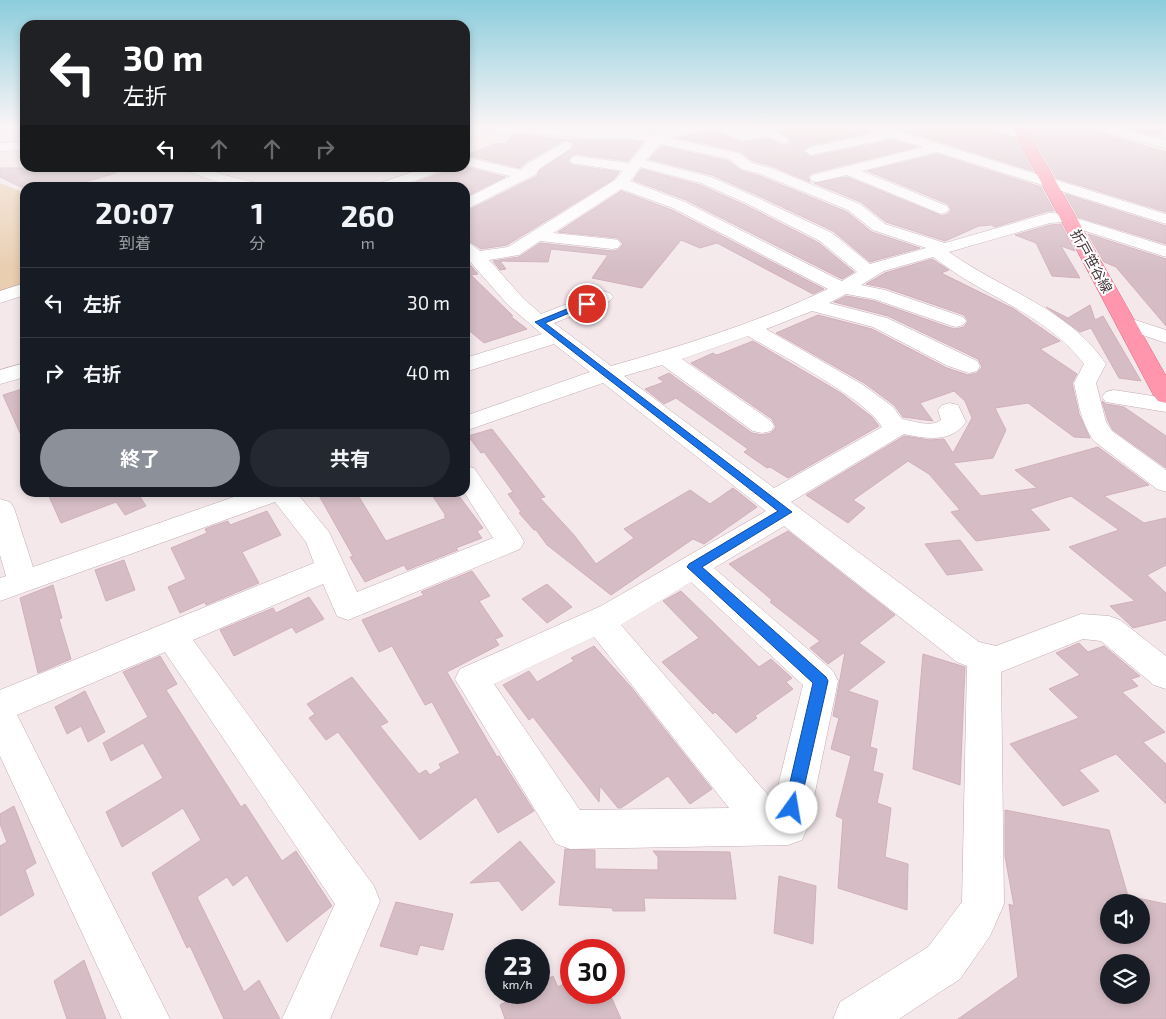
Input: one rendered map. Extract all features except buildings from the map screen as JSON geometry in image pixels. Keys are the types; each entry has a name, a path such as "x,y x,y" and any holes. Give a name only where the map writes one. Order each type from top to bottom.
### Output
{"main road":[{"name":"折戸笹谷線","path":"1045,175 1166,396"}],"street":[{"path":"215,175 238,182"},
{"path":"396,182 417,175"},
{"path":"470,202 522,175"},
{"path":"471,252 513,251 620,183 628,175"},
{"path":"681,175 706,180 826,236 858,265 870,272"},
{"path":"774,175 854,207 879,227 940,249 957,266 1016,299 1061,328 1087,352 1095,364 1085,383 1094,422 1103,436 1166,484"},
{"path":"817,178 830,175"},
{"path":"859,175 919,200 940,202"},
{"path":"1024,175 1166,219"},
{"path":"226,182 230,180"},
{"path":"620,183 679,205 830,284 878,294 956,321"},
{"path":"1010,186 1065,213 1166,252"},
{"path":"470,194 481,197"},
{"path":"717,224 771,210"},
{"path":"470,211 484,215"},
{"path":"470,422 577,384 666,358 750,328 810,305 870,272 940,249 1065,213"},
{"path":"538,236 612,244"},
{"path":"471,252 516,302 539,322 969,653 997,660 1082,626 1109,629 1166,675"},
{"path":"0,297 20,290"},
{"path":"539,322 603,298"},
{"path":"810,305 832,312 867,318 908,335 953,360 969,366"},
{"path":"1126,323 1166,337"},
{"path":"693,567 821,681 788,826 570,830 472,679 599,621 693,567 779,506 896,429 886,412 855,390 750,328"},
{"path":"470,359 557,336"},
{"path":"666,358 762,426"},
{"path":"0,376 20,371"},
{"path":"1114,397 1166,405"},
{"path":"894,425 926,431 945,430 954,422 950,410"},
{"path":"272,497 319,538 348,608 510,542 470,482"},
{"path":"1,515 11,586 264,497"},
{"path":"0,706 332,568"},
{"path":"599,621 769,826"},
{"path":"171,635 359,900 306,1019"},
{"path":"857,1019 944,963 975,922 983,904 984,657"},
{"path":"0,717 146,1019"}],"shaded area":[{"path":"0,183 20,191 20,288 0,295"}],"route":[{"path":"587,304 539,322 786,512 693,567 821,681 792,808"}]}
